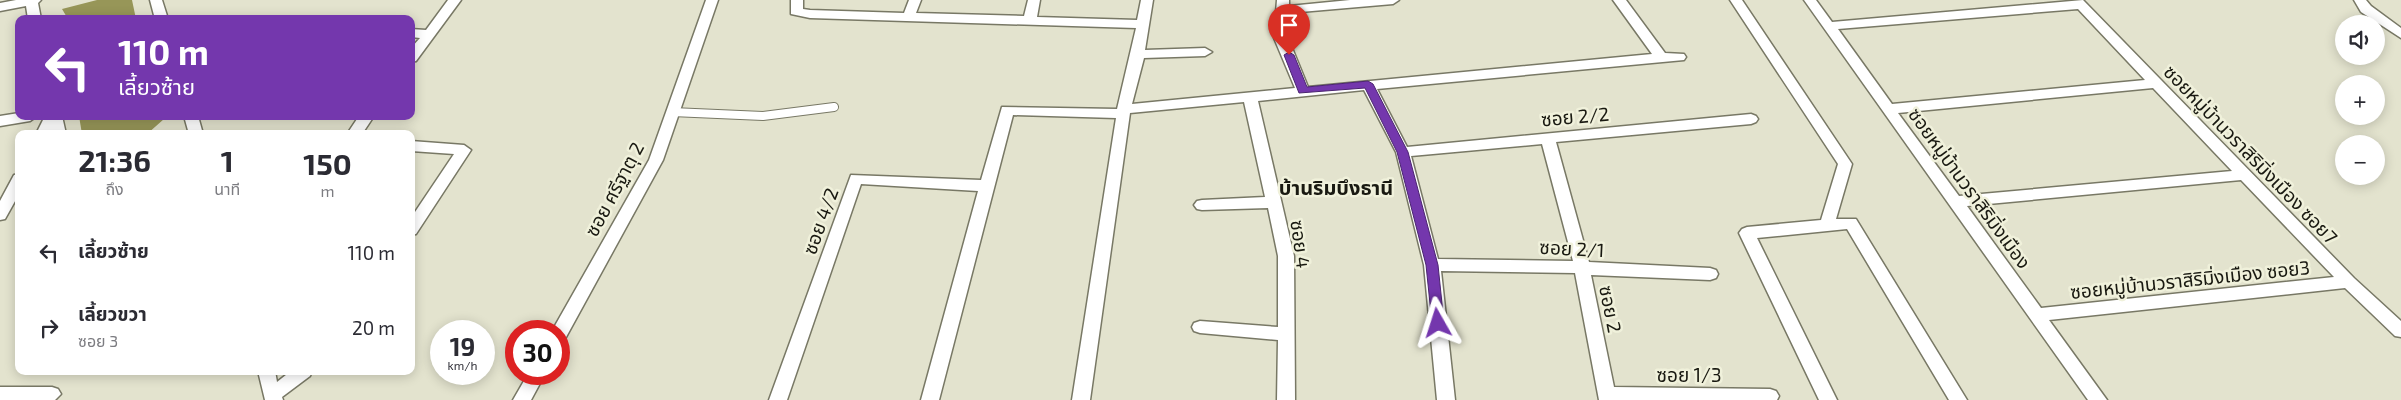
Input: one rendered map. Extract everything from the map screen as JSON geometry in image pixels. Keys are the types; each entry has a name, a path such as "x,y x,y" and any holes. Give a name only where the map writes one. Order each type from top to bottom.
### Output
{"street":[{"path":"0,7 32,0 34,15"},
{"path":"156,0 161,15"},
{"path":"415,53 455,0"},
{"name":"ซอย ศรีฐาตุ 2","path":"567,320 656,160 712,0"},
{"path":"798,0 796,11 810,14 1143,24"},
{"path":"908,18 915,0"},
{"path":"1030,20 1034,0"},
{"path":"1081,400 1123,112 1138,54 1147,0"},
{"path":"1303,91 1281,38 1283,5 1393,0"},
{"path":"1619,0 1661,57"},
{"path":"1736,0 1845,164 1827,225"},
{"name":"ซอยหมู่บ้านวราสิริมิ่งเมือง","path":"1810,0 2098,400"},
{"path":"2360,0 2366,9 2401,34"},
{"path":"1828,26 2078,2"},
{"name":"ซอยหมู่บ้านวราสิริมิ่งเมือง ซอย7","path":"2078,2 2348,282 2401,331"},
{"path":"415,33 429,34"},
{"path":"1138,54 1205,52"},
{"path":"930,400 1007,110 1123,112 1368,84 1661,57 1679,57"},
{"path":"1888,110 2156,83"},
{"path":"1368,84 1403,152 1432,265 1446,400"},
{"name":"ซอย 4","path":"1250,96 1286,256 1286,400"},
{"path":"0,121 15,118"},
{"name":"ซอย 2/2","path":"1403,152 1751,119"},
{"name":"ซอย 2","path":"1548,138 1582,267 1608,397"},
{"path":"415,146 464,150 415,224"},
{"path":"1955,202 2243,175"},
{"name":"ซอย 4/2","path":"778,400 856,180 987,186"},
{"path":"0,216 15,188"},
{"path":"1202,204 1274,202"},
{"path":"1828,400 1747,233 1851,223 1958,400"},
{"name":"ซอย 2/1","path":"1432,265 1582,267 1598,270 1710,274"},
{"name":"ซอยหมู่บ้านวราสิริมิ่งเมือง ซอย3","path":"2037,315 2348,282"},
{"path":"1200,328 1286,334"},
{"path":"267,375 273,397 299,375"},
{"path":"522,400 530,385"},
{"path":"0,394 52,394"},
{"name":"ซอย 1/3","path":"1608,397 1770,396"}],"lane":[{"path":"672,112 763,116 834,107"}],"shaded area":[{"path":"97,0 132,0 135,15 66,15 62,9"},
{"path":"80,120 163,120 152,130 81,130"}],"district":[{"name":"บ้านริมบึงธานี","path":"1336,187"}],"route":[{"path":"1289,55 1303,91 1368,84 1403,152 1432,265 1438,323"}]}
